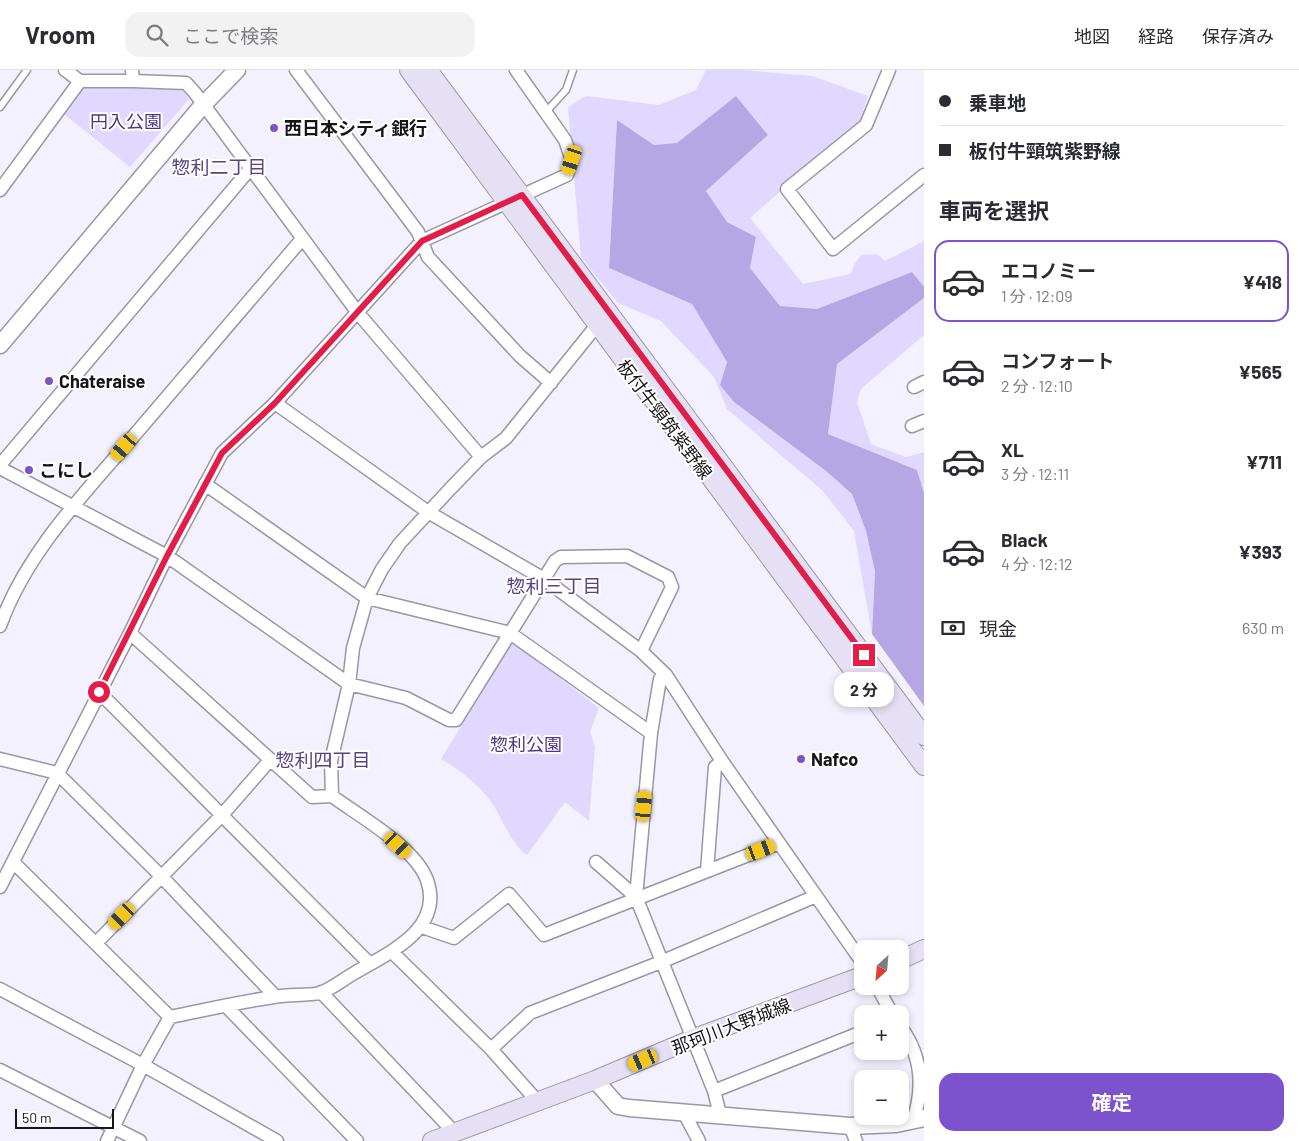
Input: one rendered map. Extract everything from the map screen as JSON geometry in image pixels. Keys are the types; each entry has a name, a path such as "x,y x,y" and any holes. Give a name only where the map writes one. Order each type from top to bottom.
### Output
{"main road":[{"name":"板付牛頸筑紫野線","path":"409,70 514,199 924,736"},
{"name":"板付牛頸筑紫野線","path":"428,70 596,325 924,766"},
{"path":"909,956 924,949"},
{"name":"那珂川大野城線","path":"432,1141 538,1102 692,1039 854,979"}],"street":[{"path":"65,70 80,81 133,76 186,83 358,313 481,457"},
{"path":"0,345 202,106 237,70"},
{"path":"296,70 418,232 428,257 520,356 551,383"},
{"path":"0,887 130,633 167,556 222,453 275,403 422,241 567,175 572,160 565,140 516,70"},
{"path":"889,70 866,125 787,189 833,249 924,174"},
{"path":"0,190 80,81"},
{"path":"250,169 0,466 167,556 349,684 406,698 449,720 456,720 555,561 561,557 627,556 668,576 672,587 641,651"},
{"path":"0,626 33,560 73,507 302,238"},
{"path":"332,796 331,761 349,684 353,648 368,598 382,569 400,544 428,512 481,457 506,438 596,325"},
{"path":"275,403 428,512 544,579 641,651 666,675 722,761 854,951"},
{"path":"912,426 924,420"},
{"path":"205,484 368,598 510,634 651,733"},
{"path":"107,1141 143,1065 170,1017 276,996 321,992 392,952 422,927 432,904 427,879 410,856 375,823 350,810 332,796 312,797 130,633"},
{"path":"666,675 660,679 651,733 636,897 714,1091 720,1114"},
{"path":"99,692 370,964"},
{"path":"0,759 57,773 161,876 276,996"},
{"path":"96,943 222,815 270,760"},
{"path":"707,871 715,767 722,761"},
{"path":"422,927 454,938 509,894 544,935 636,897 778,843"},
{"path":"13,862 170,1017"},
{"path":"596,862 636,897"},
{"path":"491,1049 530,1014 661,962 816,896"},
{"path":"392,952 491,1049 538,1102"},
{"path":"0,989 143,1065 277,1141"},
{"path":"321,992 454,1132"},
{"path":"226,1006 357,1141"},
{"path":"714,1091 854,1035"},
{"path":"594,1080 618,1106 720,1114 853,1134 918,1120 920,1100 919,1070 909,1041"},
{"path":"0,1070 140,1141"},
{"path":"683,1111 699,1141"}],"lane":[{"path":"0,108 27,70"},
{"path":"545,112 566,90 573,70"}],"green space":[{"path":"706,70 743,70 812,76 868,96 859,123 750,218 803,284 851,274 854,265 861,255 877,254 885,261 924,241 924,287 912,272 817,309 780,306 750,268 756,237 727,222 706,191 768,135 736,96 677,143 654,145 617,120 609,268 692,304 727,362 720,385 734,402 826,471 852,494 866,531 875,572 872,634 854,531 823,491 727,409 714,377 661,321 618,303 581,257 568,107 586,96 659,105 696,90"},
{"name":"円入公園","path":"83,88 180,88 189,99 130,167 64,114"},
{"path":"924,298 924,335 861,389 857,402 871,444 906,457 924,452 924,493 917,470 828,434 837,364"},
{"name":"惣利公園","path":"516,644 599,708 590,732 595,747 589,821 565,802 527,855 512,839 494,806 483,792 456,768 441,759 510,645"}],"shaded area":[{"path":"736,96 768,135 706,191 727,222 756,237 750,268 780,306 817,309 912,272 924,287 924,298 837,364 828,434 917,470 924,493 924,706 872,634 875,572 866,531 852,494 826,471 734,402 720,385 727,362 692,304 609,268 617,120 654,145 677,143"}],"place":[{"name":"西日本シティ銀行","path":"274,128"},
{"name":"Chateraise","path":"49,381"},
{"name":"こにし","path":"29,470"},
{"name":"Nafco","path":"801,759"}],"district":[{"name":"惣利二丁目","path":"219,166"},
{"name":"惣利三丁目","path":"554,585"},
{"name":"惣利四丁目","path":"323,759"}],"route":[{"path":"99,692 167,556 222,453 275,403 422,241 522,195 864,655"}]}
